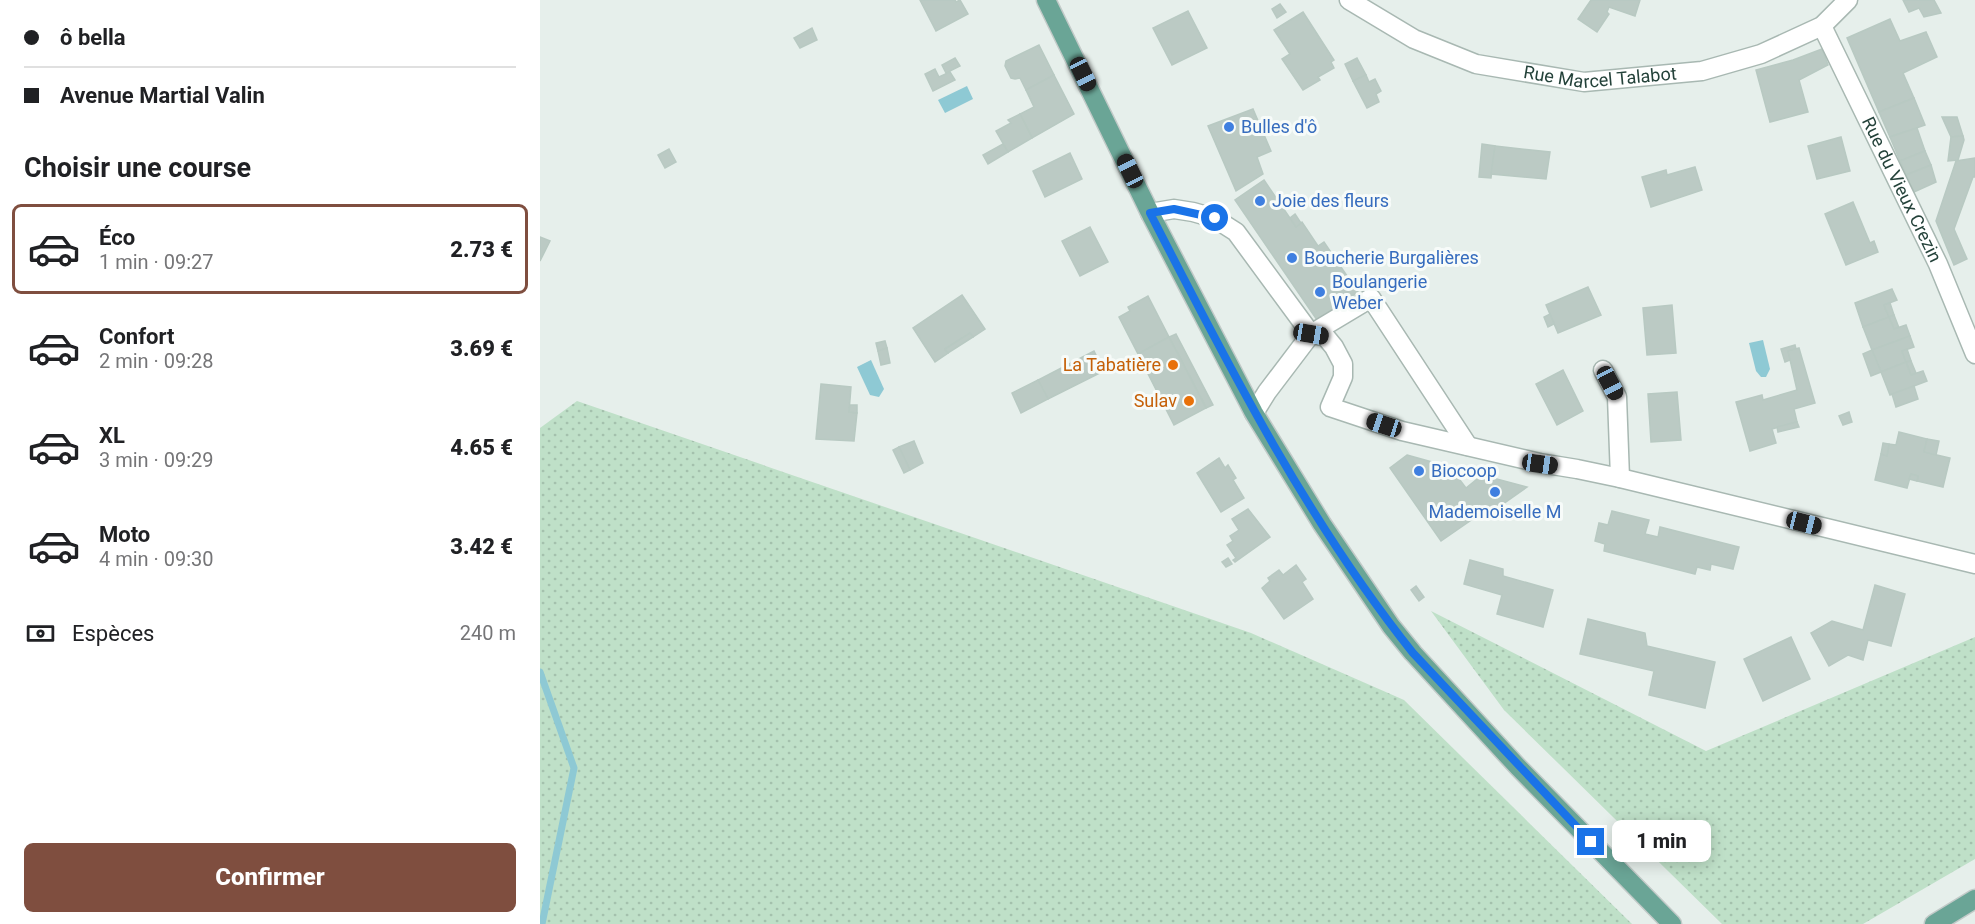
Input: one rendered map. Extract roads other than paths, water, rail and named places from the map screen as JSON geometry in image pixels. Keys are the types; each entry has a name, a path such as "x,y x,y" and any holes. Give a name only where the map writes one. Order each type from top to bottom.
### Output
{"main road":[{"path":"1046,0 1150,213 1254,413 1322,524 1391,626 1413,653 1518,766 1672,924"},
{"path":"1934,924 1975,899"}],"street":[{"name":"Rue Marcel Talabot","path":"1349,0 1414,39 1476,64 1584,82 1702,71 1761,54 1822,26 1848,0"},
{"name":"Rue du Vieux Crezin","path":"1822,26 1938,264 1975,354"},
{"path":"1150,213 1174,209 1215,218 1236,232 1311,334 1324,336 1334,347 1342,364 1343,377 1330,407 1401,431 1540,464 1620,478 1975,564"},
{"path":"1254,413 1311,334 1371,298 1468,446"},
{"path":"1603,370 1617,397 1620,478"}],"water":[{"path":"967,86 973,99 945,113 938,100"},
{"path":"1763,340 1770,369 1766,377 1761,377 1756,371 1749,343"},
{"path":"871,360 884,389 879,397 870,395 857,367"}],"waterway":[{"path":"540,672 574,768 542,924"}],"place":[{"name":"Bulles d'ô","path":"1229,127"},
{"name":"Joie des fleurs","path":"1260,201"},
{"name":"Boucherie Burgalières","path":"1292,258"},
{"name":"Boulangerie Weber","path":"1320,292"},
{"name":"La Tabatière","path":"1173,365"},
{"name":"Sulav","path":"1189,401"},
{"name":"Biocoop","path":"1419,471"},
{"name":"Mademoiselle M","path":"1495,492"}]}
